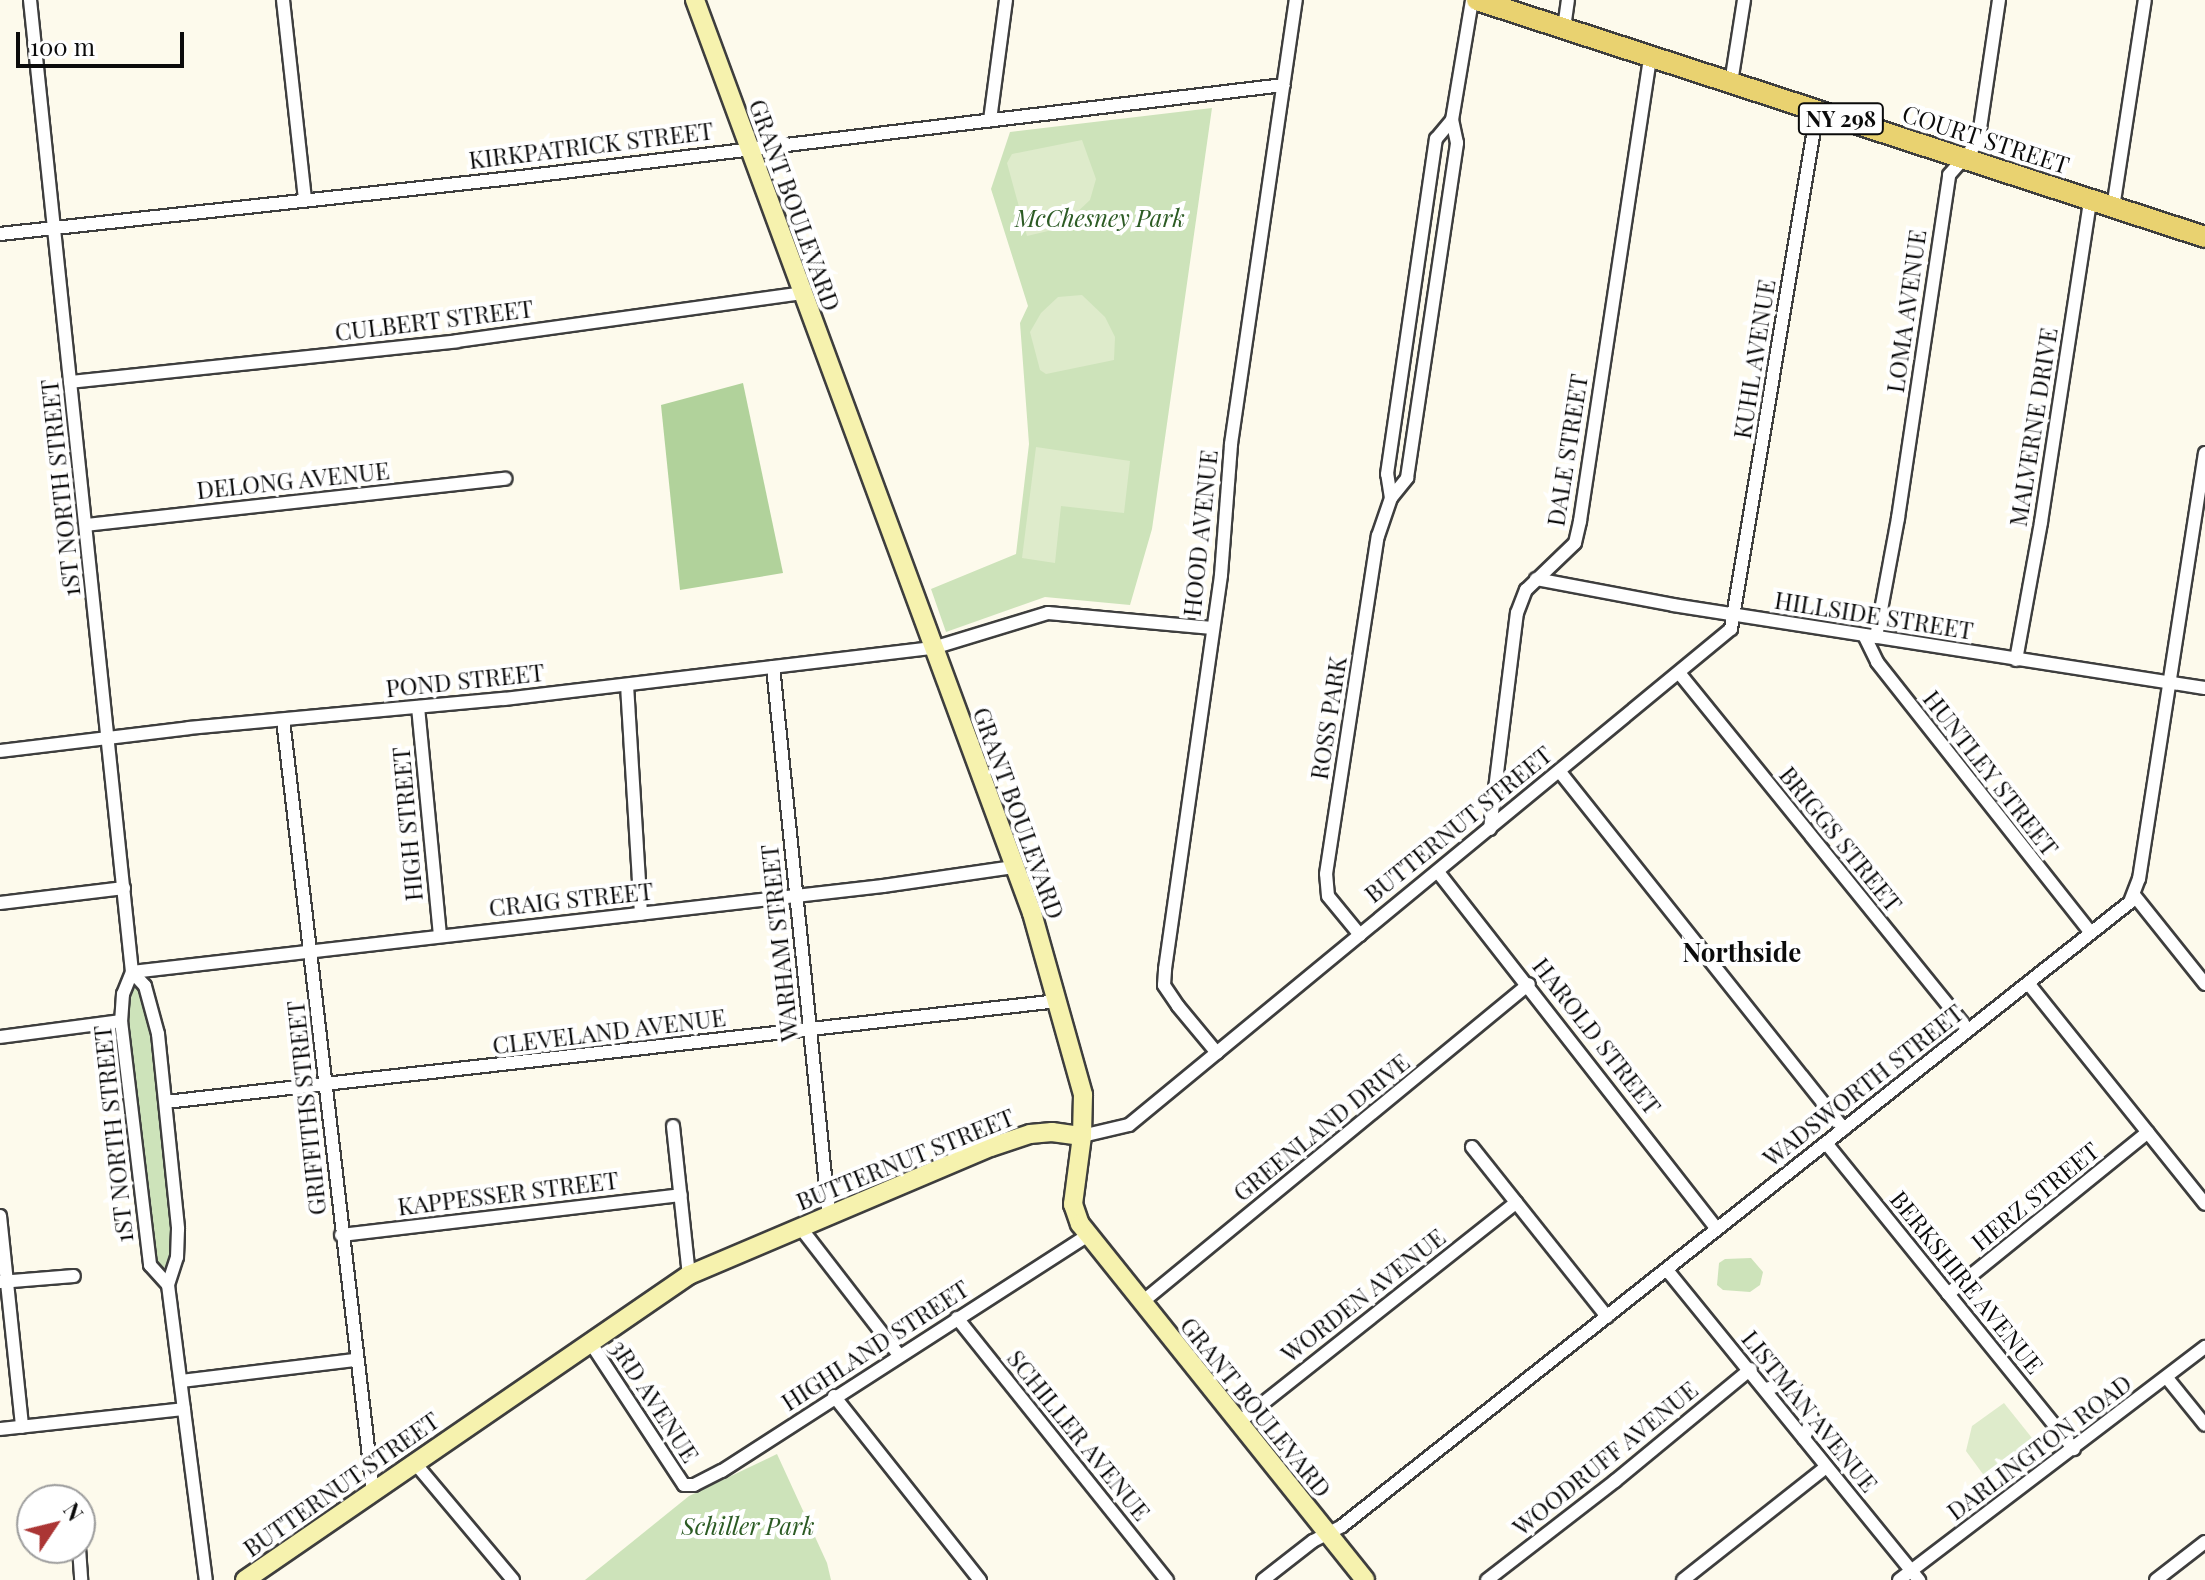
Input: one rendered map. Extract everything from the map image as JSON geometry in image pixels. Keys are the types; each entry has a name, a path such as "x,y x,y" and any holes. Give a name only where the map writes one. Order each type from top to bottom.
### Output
{"main road":[{"name":"COURT STREET","path":"1474,0 2205,237"}],"street":[{"name":"1ST NORTH STREET","path":"30,0 132,972 123,994 121,1021 150,1265 168,1285"},
{"path":"283,0 305,199"},
{"name":"GRANT BOULEVARD","path":"695,0 1014,867 1058,1001 1081,1080 1082,1136 1073,1204 1088,1235 1365,1580"},
{"path":"990,120 1006,0"},
{"name":"HOOD AVENUE","path":"1217,1053 1164,985 1226,535 1226,489 1231,444 1296,0"},
{"name":"ROSS PARK","path":"1360,935 1328,896 1326,874 1378,536 1391,498 1407,478 1457,143 1452,120 1474,0"},
{"path":"1564,28 1568,0"},
{"path":"1731,83 1744,0"},
{"name":"LOMA AVENUE","path":"1870,636 1898,518 1949,175 1978,142 1999,0"},
{"path":"2113,208 2145,0"},
{"name":"DALE STREET","path":"1490,829 1517,613 1526,590 1575,543 1580,521 1650,56"},
{"name":"KIRKPATRICK STREET","path":"0,234 1283,85"},
{"name":"KUHL AVENUE","path":"1736,615 1817,111"},
{"name":"ROSS PARK","path":"1391,498 1387,474 1436,139 1452,120"},
{"name":"MALVERNE DRIVE","path":"2016,660 2041,522 2090,200"},
{"name":"CULBERT STREET","path":"70,382 457,341 802,293"},
{"path":"2205,453 2134,895 2205,984"},
{"name":"DELONG AVENUE","path":"86,525 505,479"},
{"name":"HILLSIDE STREET","path":"1536,579 1736,615 2205,688"},
{"name":"POND STREET","path":"0,751 627,685 933,648 1021,619 1062,611 1212,628"},
{"name":"BUTTERNUT STREET","path":"245,1580 689,1275 1011,1140 1052,1132 1082,1136 1129,1125 1726,636 1736,615"},
{"name":"HUNTLEY STREET","path":"1870,636 1877,662 2091,933"},
{"name":"WARHAM STREET","path":"773,667 829,1215"},
{"name":"BRIGGS STREET","path":"1680,674 1968,1030"},
{"path":"627,685 641,914"},
{"name":"HIGH STREET","path":"418,707 440,936"},
{"name":"GRIFFITHS STREET","path":"283,720 355,1360 373,1491"},
{"path":"1560,772 1844,1129"},
{"name":"CRAIG STREET","path":"132,972 797,896 1014,867"},
{"name":"HAROLD STREET","path":"1438,872 1529,984 1717,1229"},
{"path":"0,903 124,888"},
{"name":"WADSWORTH STREET","path":"1263,1580 1313,1541 1328,1534 1667,1270 2091,933 2134,895"},
{"name":"1ST NORTH STREET","path":"132,972 145,986 153,1010 166,1102 178,1229 177,1257 168,1285 206,1580"},
{"path":"2028,983 2205,1204"},
{"name":"GREENLAND DRIVE","path":"1141,1303 1529,984"},
{"name":"CLEVELAND AVENUE","path":"166,1102 1058,1001"},
{"path":"0,1037 121,1021"},
{"path":"673,1126 689,1275"},
{"name":"HERZ STREET","path":"1948,1294 2148,1132"},
{"name":"BERKSHIRE AVENUE","path":"1826,1143 2074,1449"},
{"path":"1472,1147 1607,1317"},
{"name":"KAPPESSER STREET","path":"341,1235 681,1195"},
{"name":"WORDEN AVENUE","path":"1238,1423 1516,1203"},
{"path":"0,1216 4,1282 22,1427"},
{"path":"800,1227 899,1355"},
{"name":"HIGHLAND STREET","path":"684,1485 694,1485 722,1471 1088,1235"},
{"name":"LISTMAN AVENUE","path":"1667,1270 1751,1369 1915,1575"},
{"path":"4,1282 74,1276"},
{"name":"SCHILLER AVENUE","path":"957,1318 1167,1580"},
{"name":"3RD AVENUE","path":"590,1342 684,1485"},
{"name":"DARLINGTON ROAD","path":"1899,1580 1915,1575 2205,1347"},
{"path":"181,1381 355,1360"},
{"name":"WOODRUFF AVENUE","path":"1487,1580 1615,1481 1751,1369"},
{"path":"2167,1378 2205,1425"},
{"path":"1766,1389 1783,1384 1794,1387 1810,1409 1812,1419 1804,1438"},
{"path":"834,1396 980,1580"},
{"path":"0,1429 184,1409"},
{"path":"414,1462 513,1580"},
{"path":"1683,1580 1826,1467"},
{"path":"2156,1580 2205,1542"}],"green space":[{"name":"McChesney Park","path":"1212,108 1152,529 1130,605 1045,597 946,632 931,589 1016,554 1029,444 1020,323 1028,306 991,189 1010,132"},
{"path":"1082,140 1096,179 1090,200 1073,216 1048,231 1027,236 1007,163 1012,154"},
{"path":"1082,295 1105,317 1115,337 1114,360 1046,374 1040,370 1030,332 1041,313 1058,297"},
{"path":"743,383 783,573 680,590 661,405"},
{"path":"1036,447 1130,461 1124,513 1061,506 1055,563 1022,558"},
{"path":"139,986 150,1013 171,1197 173,1246 170,1264 162,1269 157,1266 128,1022 131,989"},
{"path":"1751,1258 1763,1272 1760,1285 1750,1292 1723,1290 1717,1285 1719,1263 1725,1259"},
{"path":"2004,1403 2032,1438 2031,1449 1988,1481 1966,1451 1972,1426"},
{"name":"Schiller Park","path":"777,1454 827,1563 831,1580 585,1580 689,1496"}],"district":[{"name":"Northside","path":"1742,952"}]}
